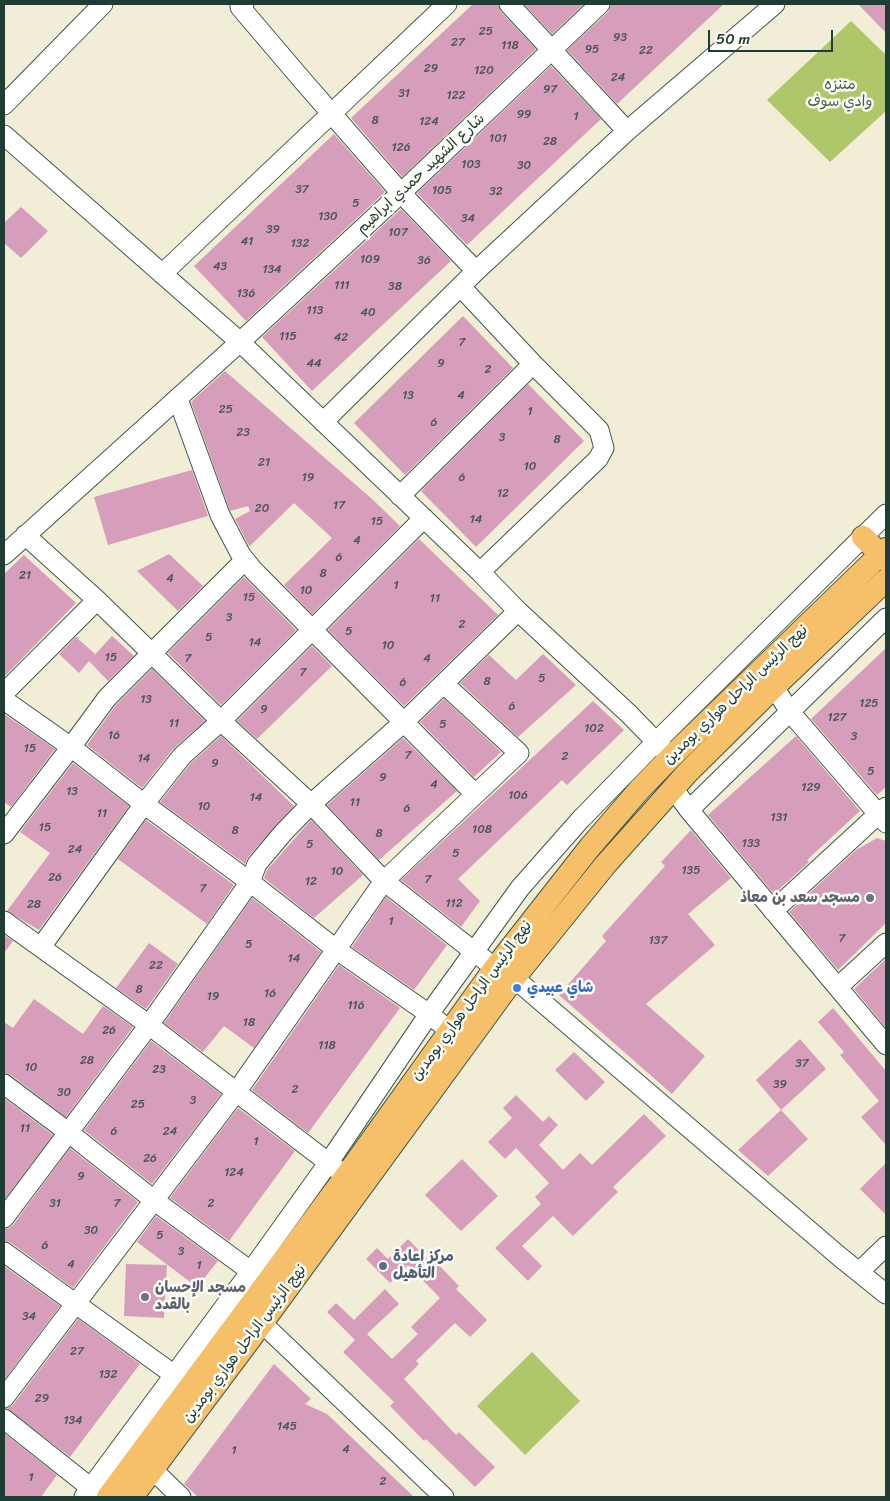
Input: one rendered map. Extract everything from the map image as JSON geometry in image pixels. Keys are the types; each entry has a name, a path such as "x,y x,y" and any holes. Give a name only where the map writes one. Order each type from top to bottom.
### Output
{"main road":[{"path":"863,537 884,554"},
{"name":"نهج الرئيس الراحل هواري بومدين","path":"132,1497 262,1323 449,1030 537,912 640,789 663,750 884,554"},
{"name":"نهج الرئيس الراحل هواري بومدين","path":"96,1495 258,1277 352,1183 606,864 680,780 774,687 883,589"}],"street":[{"path":"4,105 103,4"},
{"path":"162,274 447,4"},
{"path":"508,4 627,131"},
{"name":"شارع الشهيد حمدي ابراهيم","path":"4,556 240,342 600,4"},
{"path":"323,422 476,271 627,131 775,4"},
{"path":"240,5 401,192 476,271"},
{"path":"4,135 240,342 480,572 518,611 629,714 663,750 680,780 689,810 886,1045"},
{"path":"461,287 533,364 599,430 604,448 598,459 480,572"},
{"path":"400,496 533,364"},
{"path":"178,399 220,515 230,537 245,560 475,794"},
{"path":"4,1084 155,1201 258,1277 328,1162 429,1014 520,888 580,820 663,750 886,514"},
{"path":"40,947 144,804 182,756 222,721 424,518"},
{"path":"25,535 97,600 150,653 310,804 384,880 495,968"},
{"path":"4,834 107,698 245,560"},
{"path":"4,693 97,600"},
{"path":"4,1218 148,1024 250,882 258,864 310,804 404,722 518,611"},
{"path":"689,810 886,618"},
{"path":"4,1398 237,1091 384,880 518,753 444,684"},
{"path":"773,911 884,815 790,712 774,687"},
{"path":"4,700 71,747 337,950 449,1030"},
{"path":"4,920 237,1091 352,1183"},
{"path":"838,988 886,943"},
{"path":"514,978 886,1294"},
{"path":"859,1272 886,1246"},
{"path":"4,1252 75,1305 182,1380"},
{"path":"262,1323 444,1497"},
{"path":"4,1420 96,1495"},
{"path":"152,1469 181,1497"}],"green space":[{"name":"متنزه وادي سوف","path":"851,21 886,55 886,111 830,162 767,100"},
{"path":"532,1352 580,1401 525,1455 477,1406"}],"building":[{"path":"473,4 498,4 501,12 536,49 402,177 351,118"},
{"path":"524,4 584,4 552,34"},
{"path":"611,4 724,4 617,104 567,50 608,12"},
{"path":"858,4 886,4 886,33"},
{"path":"551,66 601,119 467,245 417,193"},
{"path":"334,134 385,192 246,321 194,266"},
{"path":"21,207 48,231 21,258 4,243 4,223"},
{"path":"401,209 451,261 312,391 262,337"},
{"path":"463,316 513,368 405,475 354,423"},
{"path":"225,371 372,499 400,526 312,614 284,585 332,538 294,503 250,546 248,544 235,519 250,511 248,506 230,511 191,402"},
{"path":"528,384 584,441 476,547 421,491"},
{"path":"192,470 208,516 108,545 94,497"},
{"path":"419,539 498,615 404,706 328,630"},
{"path":"169,554 203,586 178,611 137,571"},
{"path":"24,555 76,603 4,677 4,574"},
{"path":"244,577 296,630 221,705 168,653"},
{"path":"112,636 134,656 108,681 89,661"},
{"path":"76,637 95,654 79,673 59,654"},
{"path":"312,646 332,666 257,739 237,721"},
{"path":"886,648 886,787 877,795 811,719"},
{"path":"543,654 576,685 518,737 460,683 489,655 516,680"},
{"path":"152,669 205,721 173,749 142,788 87,745 116,705"},
{"path":"444,699 501,752 474,777 420,722"},
{"path":"593,701 624,730 567,785 562,780 458,879 480,901 461,927 401,880"},
{"path":"4,714 55,749 11,807 4,802"},
{"path":"221,736 294,806 248,857 245,864 160,802 190,764"},
{"path":"796,736 860,811 807,860 809,862 774,894 708,815"},
{"path":"403,738 457,791 379,860 327,805"},
{"path":"73,763 129,806 39,930 7,911 50,853 20,832"},
{"path":"146,820 234,885 207,924 118,859"},
{"path":"311,820 363,875 314,918 264,878 267,870"},
{"path":"691,830 731,878 688,914 715,945 646,1004 705,1056 672,1094 559,995 606,941 602,936 665,866 661,862"},
{"path":"877,838 886,841 886,923 838,970 789,912 856,850"},
{"path":"386,897 447,945 414,990 352,947"},
{"path":"252,898 321,952 254,1048 224,1026 203,1052 164,1023"},
{"path":"4,935 13,941 4,953"},
{"path":"149,943 178,964 146,1009 116,988"},
{"path":"886,959 886,1028 854,989"},
{"path":"339,965 400,1008 308,1133 252,1090"},
{"path":"34,999 83,1034 103,1006 133,1027 66,1117 11,1075 4,1073 4,1022 13,1028"},
{"path":"833,1008 886,1071 886,1145 861,1117 879,1101 840,1055 844,1052 818,1022"},
{"path":"800,1039 826,1069 781,1110 756,1080"},
{"path":"151,1041 221,1094 152,1184 84,1130"},
{"path":"574,1052 605,1082 586,1101 555,1070"},
{"path":"516,1095 543,1122 549,1116 558,1125 539,1145 563,1170 580,1153 592,1165 644,1114 666,1136 613,1187 618,1192 573,1236 553,1216 522,1246 542,1266 528,1281 495,1248 541,1204 535,1197 549,1183 516,1148 505,1159 488,1142 512,1118 503,1108"},
{"path":"4,1098 53,1135 4,1200"},
{"path":"238,1108 295,1151 229,1241 170,1198"},
{"path":"781,1110 808,1139 768,1176 738,1150"},
{"path":"70,1148 138,1202 73,1288 11,1243 4,1241 4,1229 13,1225"},
{"path":"462,1159 498,1196 461,1231 425,1195"},
{"path":"886,1163 886,1215 860,1189"},
{"path":"156,1216 218,1261 197,1287 137,1242"},
{"path":"408,1239 433,1265 436,1262 459,1286 456,1289 487,1320 470,1337 455,1323 416,1361 419,1364 404,1379 456,1435 459,1432 495,1467 475,1487 426,1439 424,1441 390,1406 394,1402 343,1352 355,1340 327,1312 336,1303 354,1320 385,1289 399,1304 367,1334 392,1359 418,1334 411,1327 440,1298 408,1265 390,1283 366,1259 377,1248 388,1259"},
{"name":"مسجد الإحسان بالقدد","path":"126,1264 167,1265 164,1318 124,1316"},
{"path":"4,1266 60,1306 4,1380"},
{"path":"78,1319 140,1364 70,1457 7,1409 13,1405"},
{"path":"274,1364 311,1399 305,1404 327,1414 414,1497 198,1497 184,1484"},
{"path":"4,1433 57,1475 41,1497 4,1497"}],"place":[{"name":"مسجد سعد بن معاذ","path":"870,898"},
{"name":"شاي عبيدي","path":"517,988"},
{"name":"مركز إعادة التأهيل","path":"383,1266"},
{"name":"مسجد الإحسان بالقدد","path":"145,1297"}]}
